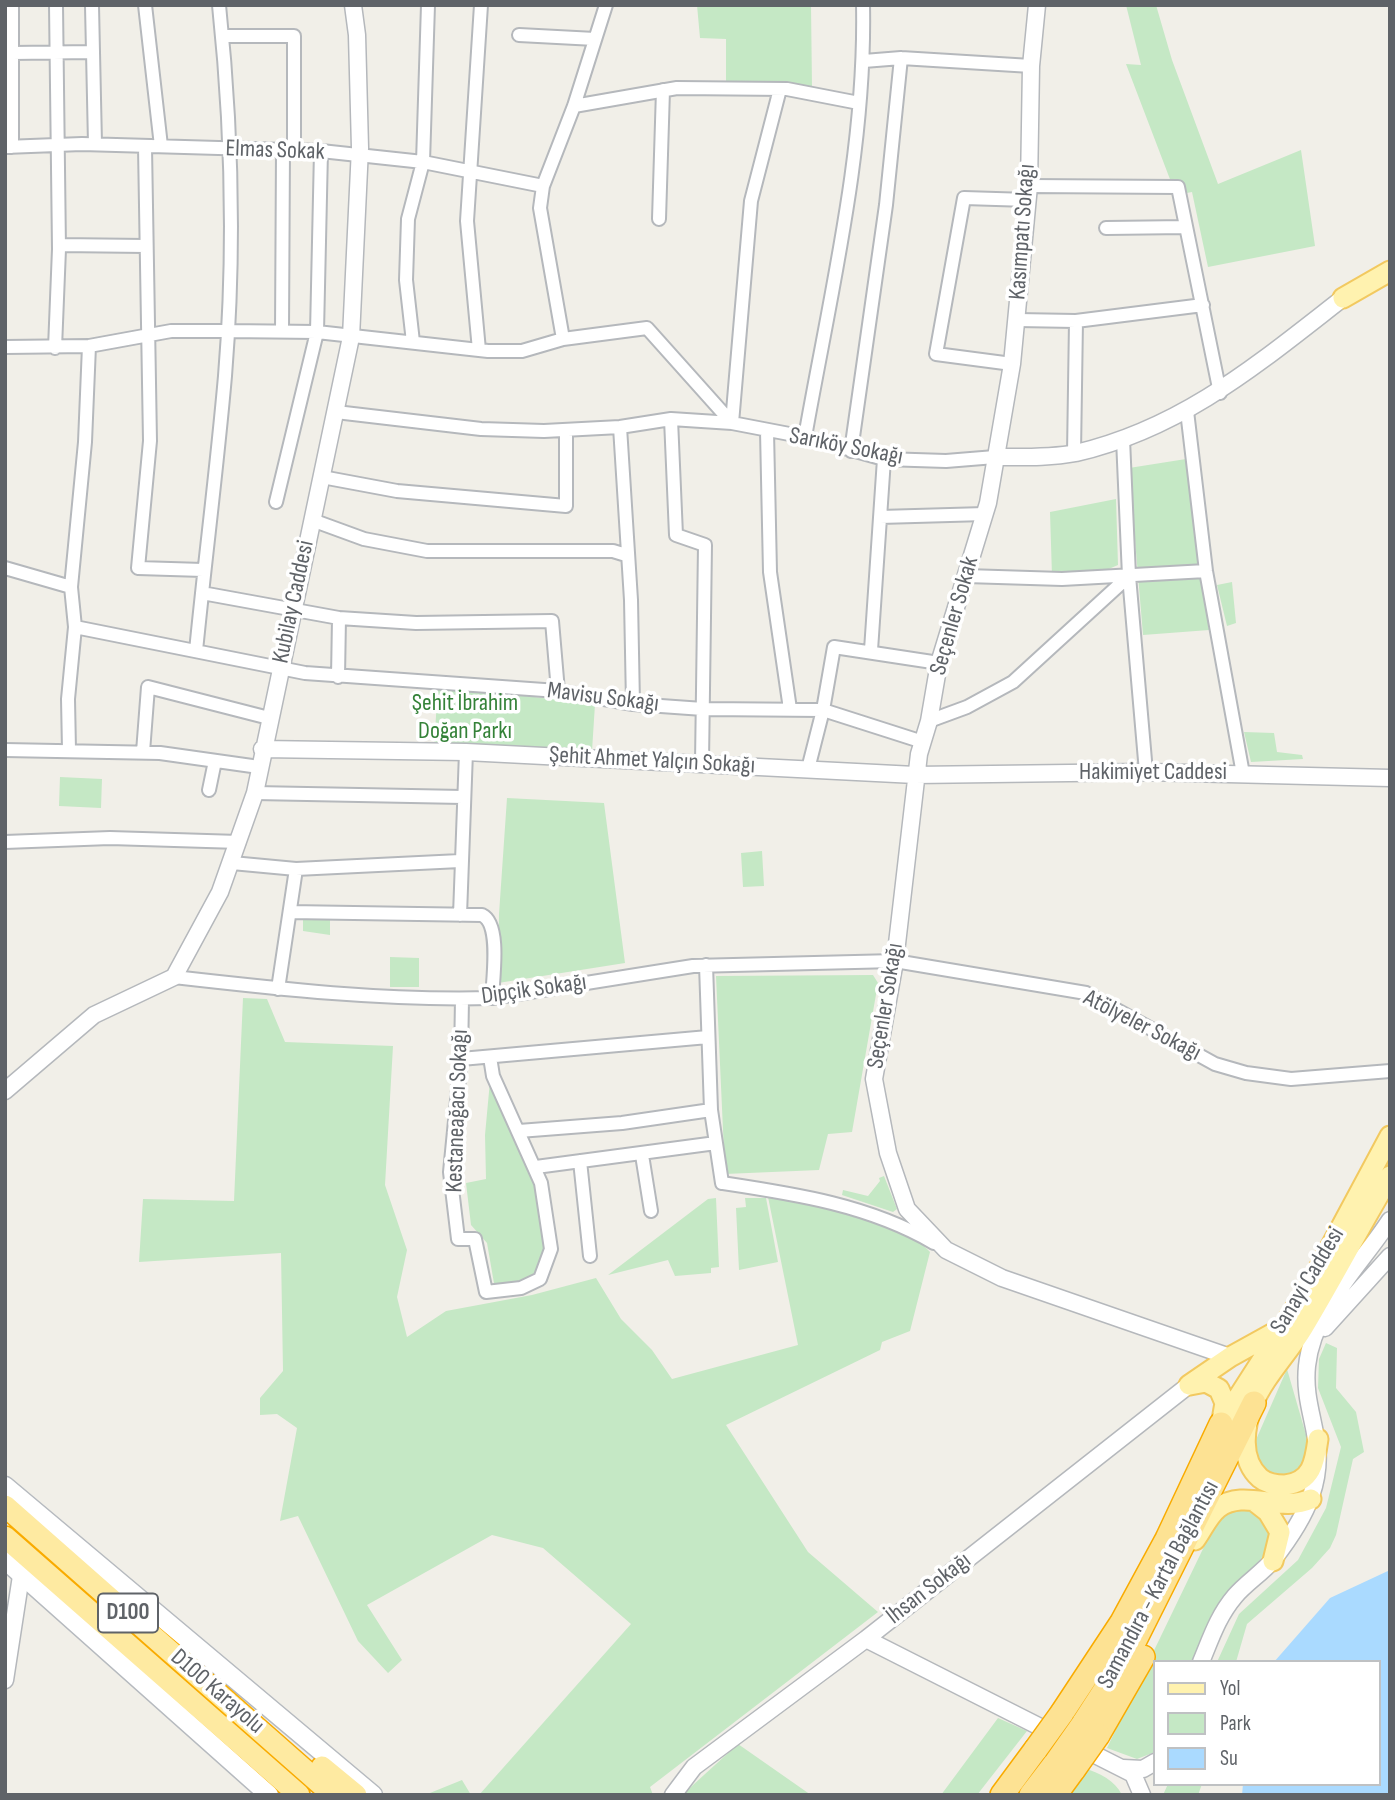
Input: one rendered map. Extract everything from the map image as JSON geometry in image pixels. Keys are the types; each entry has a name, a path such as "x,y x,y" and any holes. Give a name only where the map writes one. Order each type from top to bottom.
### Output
{"highway":[{"name":"Samandıra - Kartal Bağlantısı","path":"1065,1765 1143,1658 1169,1574 1254,1403"},
{"name":"Samandıra - Kartal Bağlantısı","path":"1002,1795 1062,1713 1122,1622 1167,1539 1221,1424"},
{"name":"D100 Karayolu","path":"5,1506 333,1795"},
{"name":"D100 Karayolu","path":"5,1537 299,1795"},
{"name":"D100","path":"5,1552 100,1623"},
{"path":"250,1720 308,1756 356,1795"},
{"path":"1031,1795 1065,1765"},
{"path":"1055,1795 1065,1765"}],"main road":[{"path":"1343,298 1390,271"},
{"path":"1343,298 1390,284"},
{"name":"Sanayi Caddesi","path":"1221,1424 1278,1331 1309,1287 1390,1136"},
{"name":"Sanayi Caddesi","path":"1254,1403 1301,1331 1390,1175"},
{"path":"1189,1385 1230,1357 1278,1331"},
{"path":"1189,1385 1206,1382 1219,1388 1225,1403 1221,1424"},
{"path":"1254,1403 1245,1450 1253,1469 1262,1479 1276,1485 1305,1479 1314,1463 1318,1439"},
{"path":"5,1486 373,1795"},
{"path":"1169,1574 1217,1509 1228,1502 1253,1500 1288,1505 1311,1499"},
{"path":"1253,1500 1268,1512 1280,1532 1273,1561"},
{"path":"5,1560 260,1792"}],"street":[{"path":"9,147 12,5"},
{"path":"55,348 59,245 56,5"},
{"path":"145,5 161,146"},
{"path":"196,651 227,331 230,150 219,5"},
{"name":"Kubilay Caddesi","path":"174,977 220,892 255,793 279,668 351,337 360,156 357,36 353,5"},
{"path":"413,342 406,280 408,219 423,162 428,5"},
{"path":"479,350 467,221 481,5"},
{"path":"563,339 540,208 543,186 574,106 606,5"},
{"path":"805,437 846,201 864,61 863,5"},
{"name":"Kasımpatı Sokağı","path":"995,457 1017,320 1028,193 1031,66 1037,5"},
{"path":"92,6 95,144"},
{"path":"222,36 294,36 282,331"},
{"path":"519,36 595,39"},
{"path":"12,53 92,52"},
{"path":"864,61 901,58 1031,66"},
{"path":"851,451 886,205 901,58"},
{"path":"574,106 663,90 780,89 859,103"},
{"path":"732,423 751,201 780,89"},
{"path":"659,219 663,90"},
{"name":"Elmas Sokak","path":"9,147 95,144 321,151 423,162 543,186"},
{"path":"145,147 150,441 138,568 203,570"},
{"path":"276,502 317,332 321,151"},
{"path":"1012,364 936,354 964,198 1178,187 1220,393"},
{"path":"1106,228 1186,227"},
{"path":"59,245 146,246"},
{"name":"Sarıköy Sokağı","path":"336,412 481,429 566,430 620,427 671,419 732,423 805,437 884,459 946,461 1074,453 1123,439 1187,411 1220,393 1343,298"},
{"path":"1017,320 1076,321 1203,305"},
{"path":"1074,453 1076,321"},
{"path":"5,347 89,346 150,334 282,331 317,332 479,350 522,351 563,339 647,328 732,423"},
{"path":"69,750 68,699 75,627 71,587 85,442 89,346"},
{"path":"1187,411 1206,571 1243,774"},
{"path":"671,419 676,535 705,545 702,762"},
{"path":"620,427 626,555 631,600 633,704"},
{"path":"322,477 397,491 566,506 566,430"},
{"path":"766,431 770,572 790,709"},
{"path":"1123,439 1129,576 1146,772"},
{"name":"Seçenler Sokak","path":"915,775 929,721 939,663 985,514 995,457"},
{"path":"871,650 884,459"},
{"path":"880,517 985,514"},
{"path":"312,520 364,539 427,551 601,551 626,555"},
{"path":"5,568 71,587"},
{"path":"966,576 1062,579 1206,571"},
{"path":"929,721 967,707 1013,682 1129,576"},
{"path":"202,593 339,618 416,623 552,621 558,691"},
{"path":"338,677 339,618"},
{"name":"Mavisu Sokağı","path":"75,627 279,668 338,677 558,691 633,704 703,709 823,710 923,742"},
{"path":"808,769 823,710 834,647 871,650 939,663"},
{"path":"143,752 148,687 269,718"},
{"name":"Şehit Ahmet Yalçın Sokağı","path":"262,749 467,752 915,775"},
{"path":"5,750 143,752 259,767"},
{"path":"460,915 460,861 467,752"},
{"path":"209,790 215,761"},
{"name":"Hakimiyet Caddesi","path":"915,775 1146,772 1390,778"},
{"name":"Seçenler Sokağı","path":"915,775 895,961 874,1079 888,1153 907,1209 946,1250 1002,1278 1230,1357"},
{"path":"255,793 463,797"},
{"path":"5,842 110,838 239,842"},
{"path":"232,863 296,869 460,861"},
{"path":"278,989 296,869"},
{"path":"290,912 482,915 492,924 492,998"},
{"name":"Dipçik Sokağı","path":"174,977 278,989 462,999 492,998 706,965 895,961"},
{"name":"Atölyeler Sokağı","path":"895,961 1086,993 1215,1064 1246,1073 1291,1079 1390,1071"},
{"path":"706,965 711,1110 722,1183 828,1200 909,1228 946,1250"},
{"path":"5,1091 94,1015 174,977"},
{"name":"Kestaneağacı Sokağı","path":"462,999 461,1059 450,1172 458,1239 475,1239 486,1292 521,1288 540,1279 551,1249 536,1167 494,1076 490,1056"},
{"path":"461,1059 708,1037"},
{"path":"519,1131 622,1123 711,1110"},
{"path":"536,1167 716,1143"},
{"path":"642,1154 651,1211"},
{"path":"580,1161 590,1256"},
{"path":"1202,1660 1216,1621 1236,1595 1273,1561 1311,1499 1319,1469 1318,1439 1307,1384 1313,1335 1328,1305 1390,1220"},
{"path":"1309,1354 1335,1314 1390,1256"},
{"name":"İhsan Sokağı","path":"673,1795 694,1768 866,1639 1189,1385"},
{"path":"5,1680 21,1576"},
{"path":"866,1639 1133,1774 1144,1795"},
{"path":"1120,1768 1143,1769 1154,1763"},
{"path":"1144,1795 1154,1774"}],"green space":[{"path":"697,5 811,5 812,88 790,84 726,81 726,39 700,38"},
{"path":"1126,5 1156,5 1172,60 1218,184 1301,150 1315,246 1208,267 1192,192 1176,195 1126,64 1141,65"},
{"path":"1186,459 1209,630 1143,635 1129,468"},
{"path":"1116,499 1118,565 1104,571 1052,576 1050,512"},
{"path":"1232,582 1236,623 1227,626 1217,585"},
{"name":"Şehit İbrahim Doğan Parkı","path":"438,686 595,704 592,751 434,746"},
{"path":"1244,732 1274,733 1277,752 1302,755 1303,759 1251,762"},
{"path":"60,777 102,779 101,808 59,806"},
{"path":"507,798 604,803 625,963 498,983 499,914"},
{"path":"762,851 764,886 743,887 741,853"},
{"path":"303,920 330,920 330,935 303,931"},
{"path":"390,957 419,958 419,987 390,987"},
{"path":"873,975 878,983 852,1132 828,1134 819,1170 725,1174 716,976"},
{"path":"243,998 267,999 285,1042 393,1046 385,1185 407,1250 397,1297 407,1337 446,1311 532,1295 596,1278 621,1319 652,1350 672,1379 798,1345 768,1197 878,1222 917,1241 930,1252 910,1331 882,1342 880,1350 726,1425 808,1552 878,1612 650,1787 653,1795 479,1795 631,1624 543,1548 492,1535 367,1605 402,1660 388,1673 358,1641 298,1516 280,1521 297,1428 277,1414 260,1415 260,1398 283,1371 281,1253 139,1262 143,1199 234,1201"},
{"path":"490,1081 522,1148 541,1203 546,1229 546,1252 535,1276 520,1285 495,1289 487,1243 471,1225 466,1183 486,1179 485,1135"},
{"path":"884,1176 897,1209 893,1212 842,1195 843,1190 868,1196 880,1181 879,1178"},
{"path":"716,1198 719,1267 711,1268 711,1273 675,1276 668,1260 608,1275 708,1199"},
{"path":"745,1198 766,1198 778,1262 739,1270 736,1208 746,1207"},
{"path":"1326,1343 1337,1348 1336,1388 1356,1412 1364,1452 1353,1459 1336,1535 1330,1548 1312,1568 1247,1624 1237,1660 1218,1660 1239,1614 1298,1560 1326,1508 1341,1447 1318,1388 1319,1359"},
{"path":"1287,1369 1311,1452 1304,1472 1274,1479 1252,1457 1255,1442"},
{"path":"1242,1508 1262,1516 1271,1535 1268,1550 1207,1625 1194,1660 1154,1660 1154,1752 1137,1759 1107,1748 1214,1526 1224,1514"},
{"path":"998,1718 1027,1731 977,1795 941,1795"},
{"path":"738,1744 811,1795 682,1795"},
{"path":"1084,1768 1111,1781 1122,1795 1065,1795"},
{"path":"462,1780 471,1795 425,1795"},
{"path":"1167,1786 1201,1786 1198,1795 1163,1795"}],"water":[{"path":"1390,1570 1390,1795 1242,1795 1243,1786 1381,1786 1381,1660 1276,1660 1330,1598"}]}
